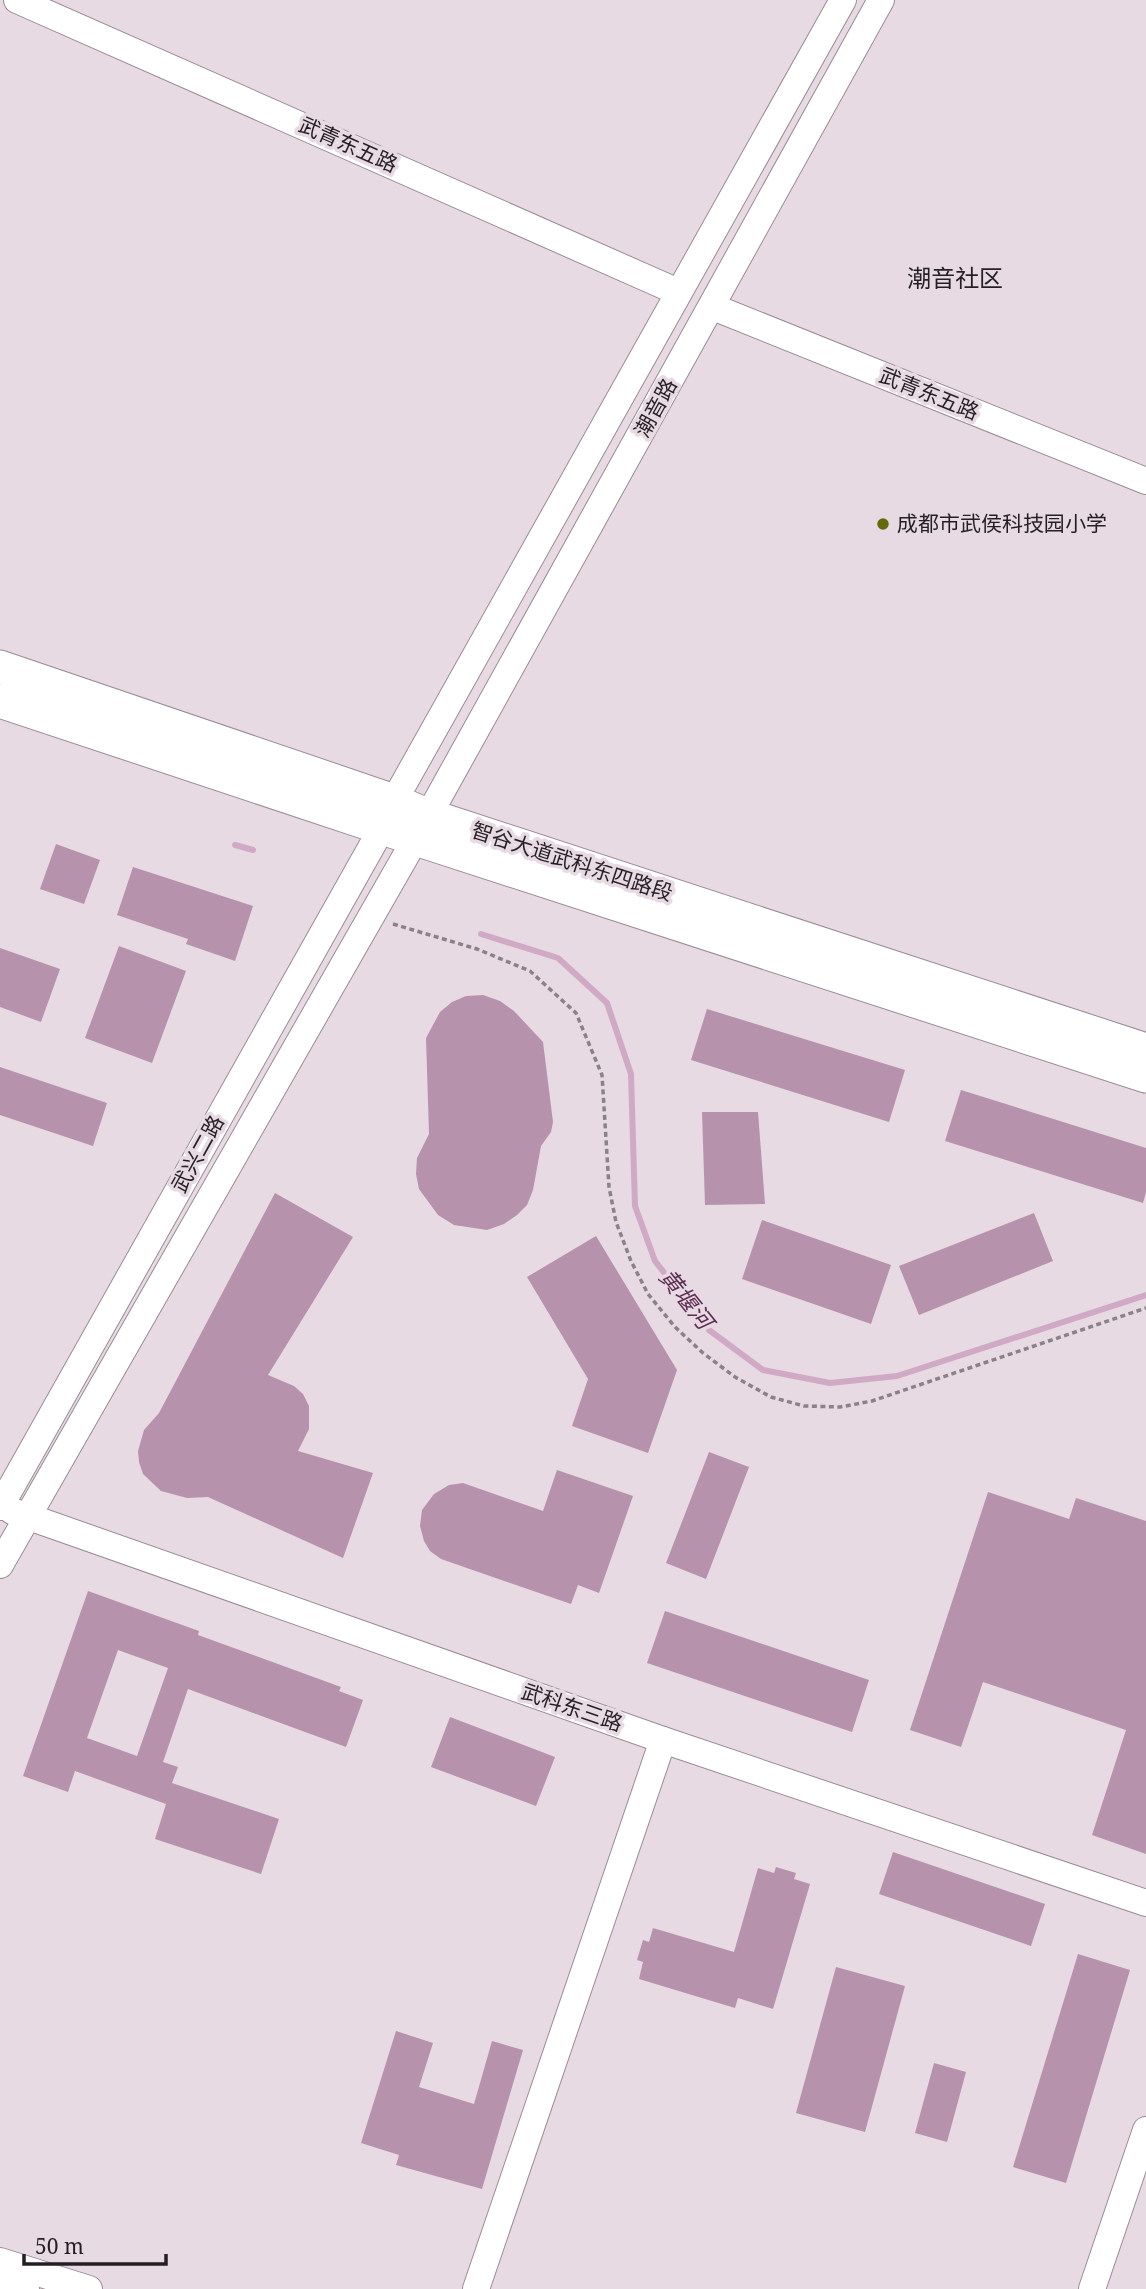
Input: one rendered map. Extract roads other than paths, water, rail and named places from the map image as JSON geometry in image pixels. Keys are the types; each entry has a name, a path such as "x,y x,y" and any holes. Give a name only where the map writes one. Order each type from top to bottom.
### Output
{"main road":[{"name":"智谷大道武科东四路段","path":"0,667 422,827 1146,1076"},
{"name":"智谷大道武科东四路段","path":"0,701 388,814"},
{"name":"智谷大道武科东四路段","path":"422,827 1146,1050"}],"street":[{"name":"武青东五路","path":"17,0 62,8 678,292"},
{"name":"潮音路","path":"388,814 843,0"},
{"name":"潮音路","path":"0,1565 422,827 881,0"},
{"name":"武青东五路","path":"713,307 1146,481"},
{"name":"武兴二路","path":"0,1507 388,814"},
{"name":"武科东三路","path":"0,1507 663,1740 1146,1903"},
{"path":"476,2289 663,1740"},
{"path":"1092,2289 1146,2130"},
{"path":"0,2261 89,2289"},
{"path":"0,2281 26,2289"}],"waterway":[{"name":"黄堰河","path":"235,845 253,850"},
{"name":"黄堰河","path":"481,934 558,958 607,1003 631,1074 635,1206 655,1261 709,1330 763,1370 830,1383 897,1376 1146,1295"}],"place":[{"name":"成都市武侯科技园小学","path":"883,524"}],"district":[{"name":"潮音社区","path":"955,279"}]}
